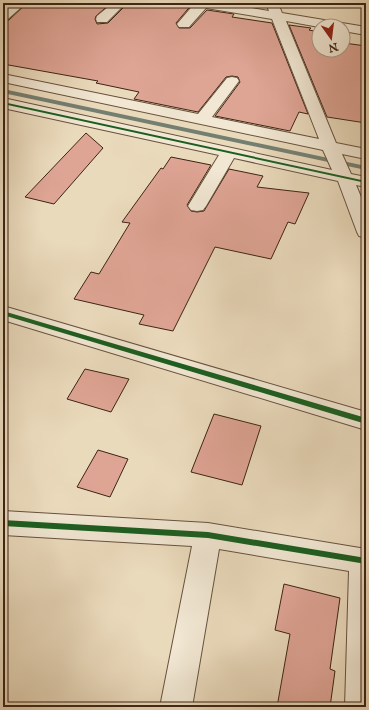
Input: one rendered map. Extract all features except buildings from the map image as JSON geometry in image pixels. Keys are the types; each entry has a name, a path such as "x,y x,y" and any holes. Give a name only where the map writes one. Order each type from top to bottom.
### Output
{"street":[{"path":"3,16 20,3"},
{"path":"102,20 120,3"},
{"path":"184,24 202,3 275,10 311,19"},
{"path":"275,10 366,232"},
{"path":"351,27 364,28"},
{"path":"3,78 366,154"},
{"path":"202,120 232,81"},
{"path":"3,103 366,182"},
{"path":"197,206 229,152"},
{"path":"3,312 366,421"},
{"path":"3,523 208,535 364,561 361,707"},
{"path":"176,707 208,535"}],"waterway":[{"path":"3,91 366,168"}],"cycle path":[{"path":"3,103 366,182"},
{"path":"3,313 366,421"},
{"path":"3,523 208,535 366,561"}]}
